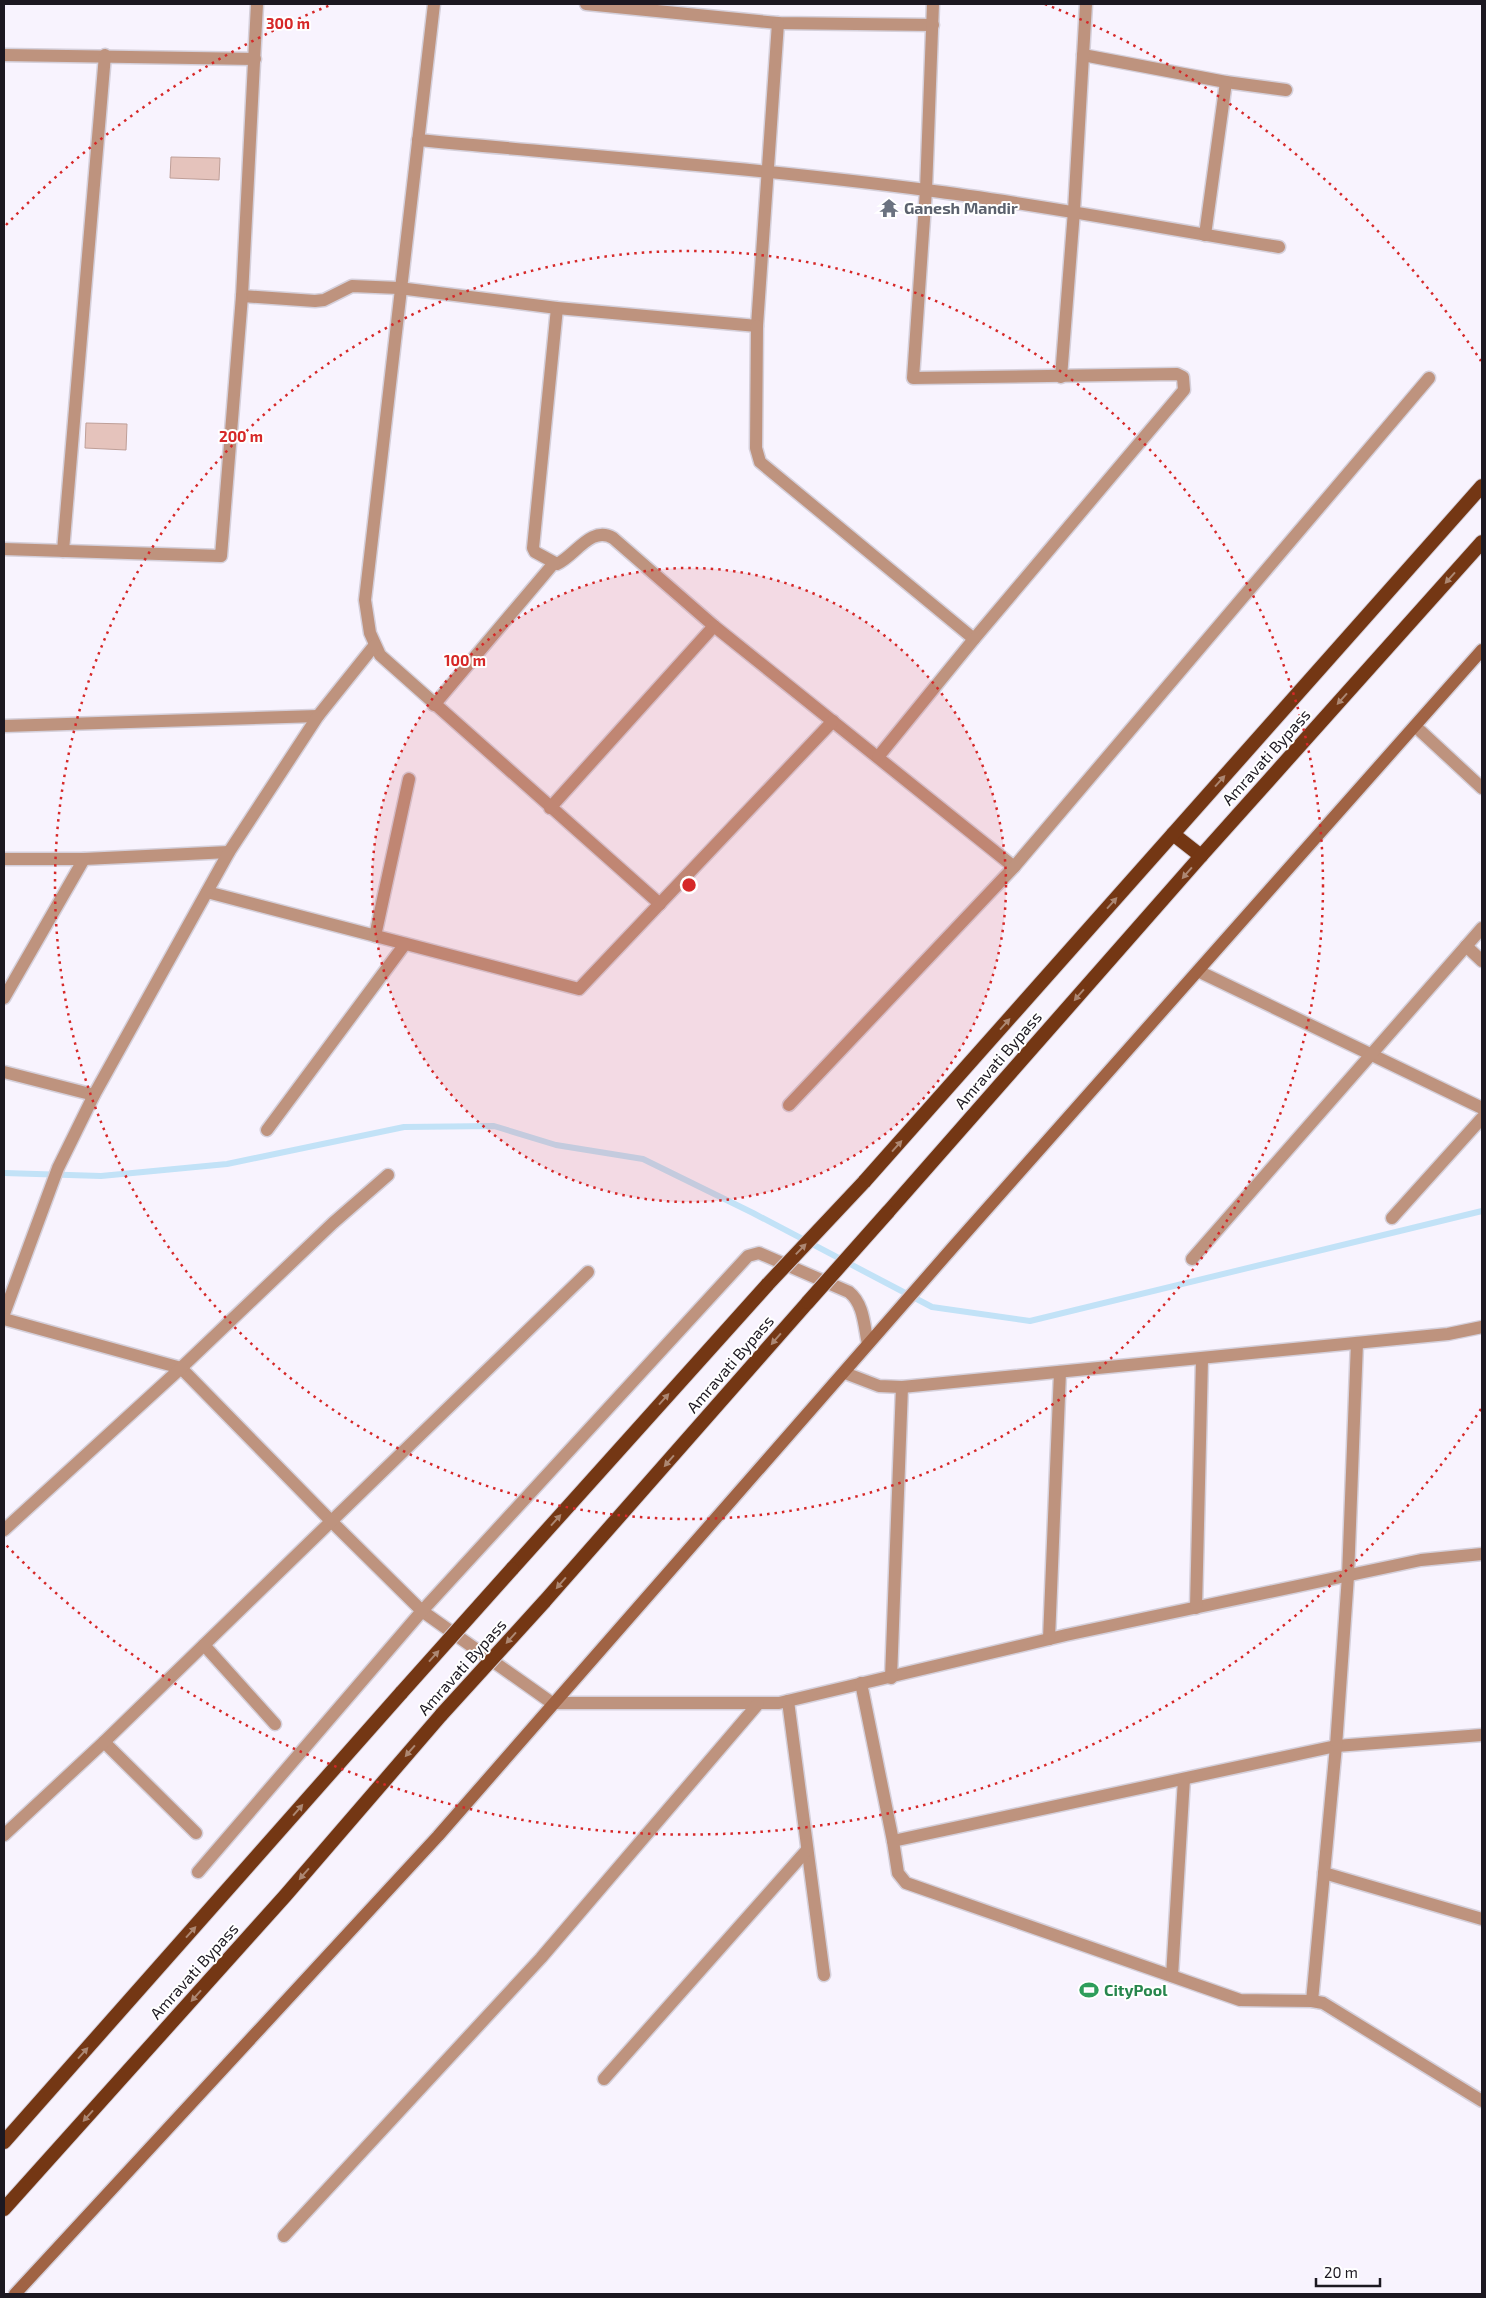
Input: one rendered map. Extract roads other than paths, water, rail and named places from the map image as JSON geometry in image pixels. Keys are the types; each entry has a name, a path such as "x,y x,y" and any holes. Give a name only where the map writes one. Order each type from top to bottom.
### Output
{"highway":[{"name":"Amravati Bypass","path":"4,2142 402,1692 768,1284 864,1182 1482,486"},
{"name":"Amravati Bypass","path":"4,2209 279,1904 442,1714 544,1602 1201,856 1482,542"},
{"path":"1173,834 1201,856"}],"main road":[{"path":"15,2294 438,1836 552,1703 900,1307 1482,650"}],"street":[{"path":"4,549 221,556 242,296 257,4"},
{"path":"434,4 399,288 365,600 374,646 380,655 434,705 660,904"},
{"path":"586,4 778,23 932,26"},
{"path":"878,757 974,639 1184,390 1185,386 1183,376 1177,374 913,378 926,190 934,4"},
{"path":"1061,377 1074,211 1086,4"},
{"path":"778,23 757,326 756,448 760,462 974,639"},
{"path":"4,54 255,59"},
{"path":"1084,54 1226,82 1286,90"},
{"path":"63,551 105,55"},
{"path":"1205,235 1226,82"},
{"path":"418,140 768,172 926,190 1074,211 1279,248"},
{"path":"242,296 315,301 324,300 352,286 399,288 557,308 757,326"},
{"path":"557,308 535,552 554,564 560,564 595,535 607,535 714,626 1014,867"},
{"path":"789,1105 1014,867 1429,378"},
{"path":"434,705 554,564"},
{"path":"550,808 714,626"},
{"path":"4,1314 58,1168 94,1095 229,852 318,716 374,646"},
{"path":"4,726 318,716"},
{"path":"207,892 579,988 833,721"},
{"path":"1415,726 1482,788"},
{"path":"375,936 409,779"},
{"path":"4,859 84,859 229,852"},
{"path":"4,998 84,859"},
{"path":"1192,1258 1369,1054 1482,928"},
{"path":"268,1130 405,944"},
{"path":"1466,946 1482,961"},
{"path":"1198,971 1482,1108"},
{"path":"4,1072 94,1095"},
{"path":"1392,1218 1482,1118"},
{"path":"4,1530 182,1368 333,1223 388,1175"},
{"path":"198,1872 422,1611 748,1256 759,1253 850,1292 857,1298 860,1304 868,1344"},
{"path":"4,1835 104,1742 588,1272"},
{"path":"4,1319 182,1368 422,1611 552,1703 758,1704 788,1701 1049,1639 1421,1560 1482,1554"},
{"path":"844,1372 879,1386 902,1387 1448,1334 1482,1327"},
{"path":"1312,2001 1336,1746 1348,1576 1357,1343"},
{"path":"1196,1608 1202,1359"},
{"path":"1049,1639 1060,1372"},
{"path":"891,1678 902,1387"},
{"path":"204,1645 275,1724"},
{"path":"861,1683 898,1873 906,1883 1248,2001 1312,2001 1333,2008 1482,2101"},
{"path":"788,1701 824,1975"},
{"path":"284,2236 541,1958 758,1704"},
{"path":"893,1841 1336,1746 1482,1735"},
{"path":"104,1742 196,1833"},
{"path":"1172,1976 1184,1779"},
{"path":"604,2078 807,1850"},
{"path":"1324,1873 1482,1919"}],"waterway":[{"path":"4,1173 101,1176 227,1164 404,1127 494,1126 556,1145 643,1159 753,1213 932,1307 1030,1321 1482,1211"}],"place":[{"name":"Ganesh Mandir","path":"889,208"},
{"name":"CityPool","path":"1089,1990"}]}
